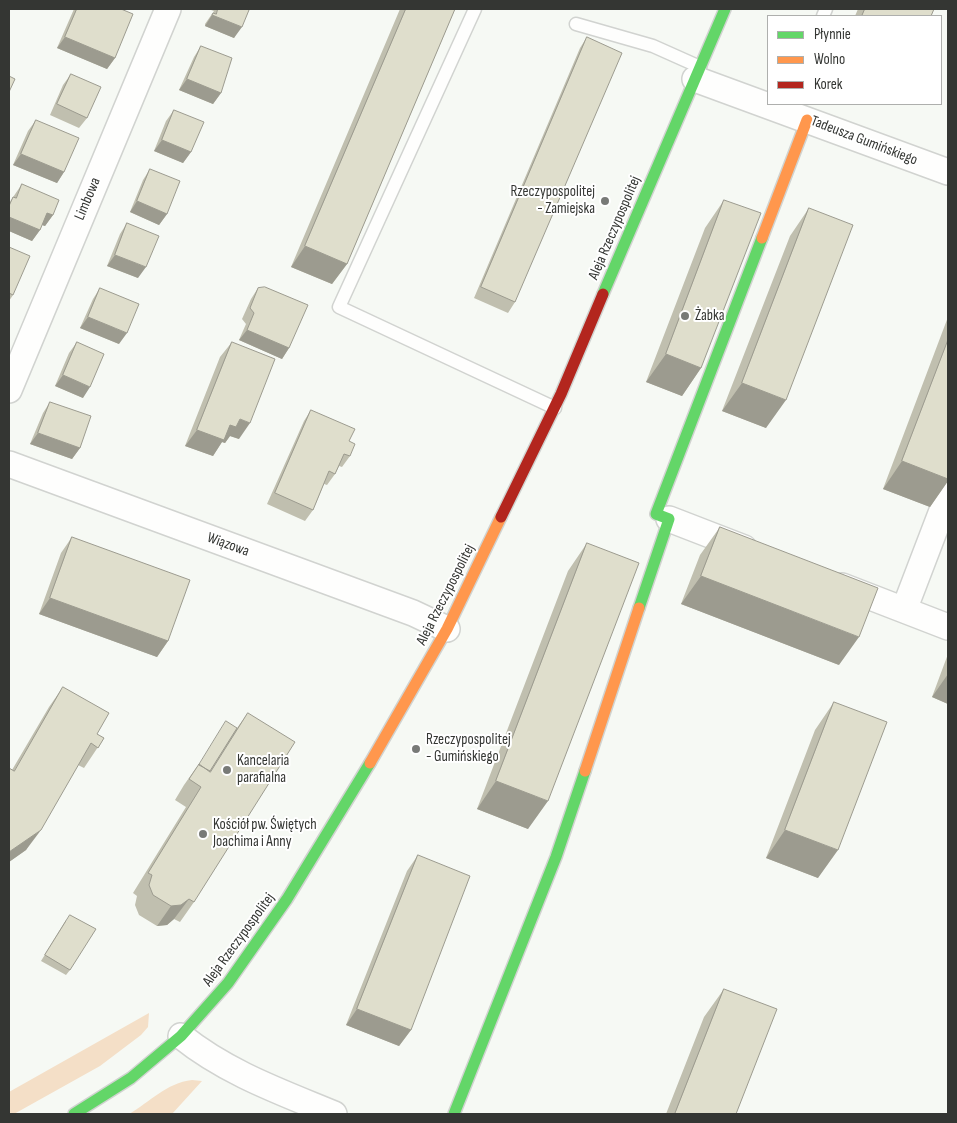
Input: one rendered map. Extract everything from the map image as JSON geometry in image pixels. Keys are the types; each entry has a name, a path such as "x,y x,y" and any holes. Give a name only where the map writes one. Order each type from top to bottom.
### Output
{"street":[{"name":"Limbowa","path":"9,390 168,9"},
{"name":"Aleja Rzeczypospolitej","path":"74,1114 131,1078 181,1036 228,984 259,942 402,708 447,629 554,408 725,9"},
{"name":"Tadeusza Gumińskiego","path":"698,73 767,103"},
{"name":"Tadeusza Gumińskiego","path":"772,105 807,120 948,172"},
{"path":"769,558 656,514 807,120"},
{"name":"Wiązowa","path":"9,464 412,613 447,629"},
{"path":"904,610 948,495"},
{"path":"454,1114 556,857 669,519"},
{"path":"823,578 948,627"},
{"path":"181,1036 204,1054 223,1065 334,1114"}],"lane":[{"path":"475,9 340,308 554,408"},
{"path":"576,24 653,46 698,73"}],"shaded area":[{"path":"149,1013 148,1027 141,1035 100,1066 14,1114 9,1114 9,1092"},
{"path":"192,1080 202,1081 172,1114 129,1114 166,1089"}],"building":[{"path":"77,9 121,9 133,14 115,58 65,37"},
{"path":"218,9 249,10 242,27 212,15 213,13 216,14"},
{"path":"406,9 455,9 347,264 305,246"},
{"path":"865,9 934,9 931,15 862,15"},
{"path":"587,37 622,53 515,302 481,287"},
{"path":"201,46 232,58 221,93 187,79"},
{"path":"71,74 101,87 87,118 57,104"},
{"path":"9,76 15,79 9,92"},
{"path":"174,110 204,122 191,152 162,140"},
{"path":"36,120 79,138 64,172 21,154"},
{"path":"150,169 180,181 167,214 137,201"},
{"path":"22,184 59,200 53,215 47,213 40,230 9,217 9,206 13,197 16,198"},
{"path":"724,200 761,213 701,368 666,354"},
{"path":"809,208 853,225 786,400 742,383"},
{"path":"127,223 159,236 146,267 115,255"},
{"path":"9,247 30,256 13,295 9,293"},
{"path":"265,287 308,305 289,348 247,330 254,313 250,308 258,288"},
{"path":"100,288 139,304 127,333 88,317"},
{"path":"948,340 948,479 902,461"},
{"path":"77,342 104,354 90,387 63,375"},
{"path":"232,342 275,359 250,423 240,419 236,427 230,425 224,440 197,430"},
{"path":"50,402 91,416 80,448 38,433"},
{"path":"311,410 355,429 349,441 355,444 350,456 344,454 335,474 329,471 313,510 275,493"},
{"path":"720,527 878,588 859,637 701,576"},
{"path":"72,537 190,580 168,641 50,598"},
{"path":"587,543 639,563 548,801 496,781"},
{"path":"63,687 109,713 97,734 104,738 98,748 91,743 41,830 9,852 9,768 14,771"},
{"path":"834,702 887,722 838,850 785,830"},
{"name":"Kościół pw. Świętych Joachima i Anny","path":"248,713 295,742 194,902 189,899 181,905 171,906 153,895 149,885 152,875 148,873 201,787 189,779 199,764 210,772"},
{"path":"226,721 237,728 210,771 199,765"},
{"path":"418,855 470,876 411,1030 357,1009"},
{"path":"70,915 96,929 70,970 45,955"},
{"path":"724,989 777,1009 736,1114 675,1114"}],"traffic: fast":[{"path":"603,294 725,9"},
{"path":"639,608 669,519 656,514 762,238"},
{"path":"74,1114 131,1078 181,1036 228,983 287,899 370,763"},
{"path":"454,1114 556,857 585,771"}],"traffic: slow":[{"path":"762,238 807,120"},
{"path":"370,763 447,629 501,517"},
{"path":"585,771 639,608"}],"traffic: jam":[{"path":"501,517 561,394 603,294"}],"place":[{"name":"Rzeczypospolitej - Zamiejska","path":"605,201"},
{"name":"Żabka","path":"685,316"},
{"name":"Rzeczypospolitej - Gumińskiego","path":"416,749"},
{"name":"Kancelaria parafialna","path":"227,770"},
{"name":"Kościół pw. Świętych Joachima i Anny","path":"203,834"}]}
